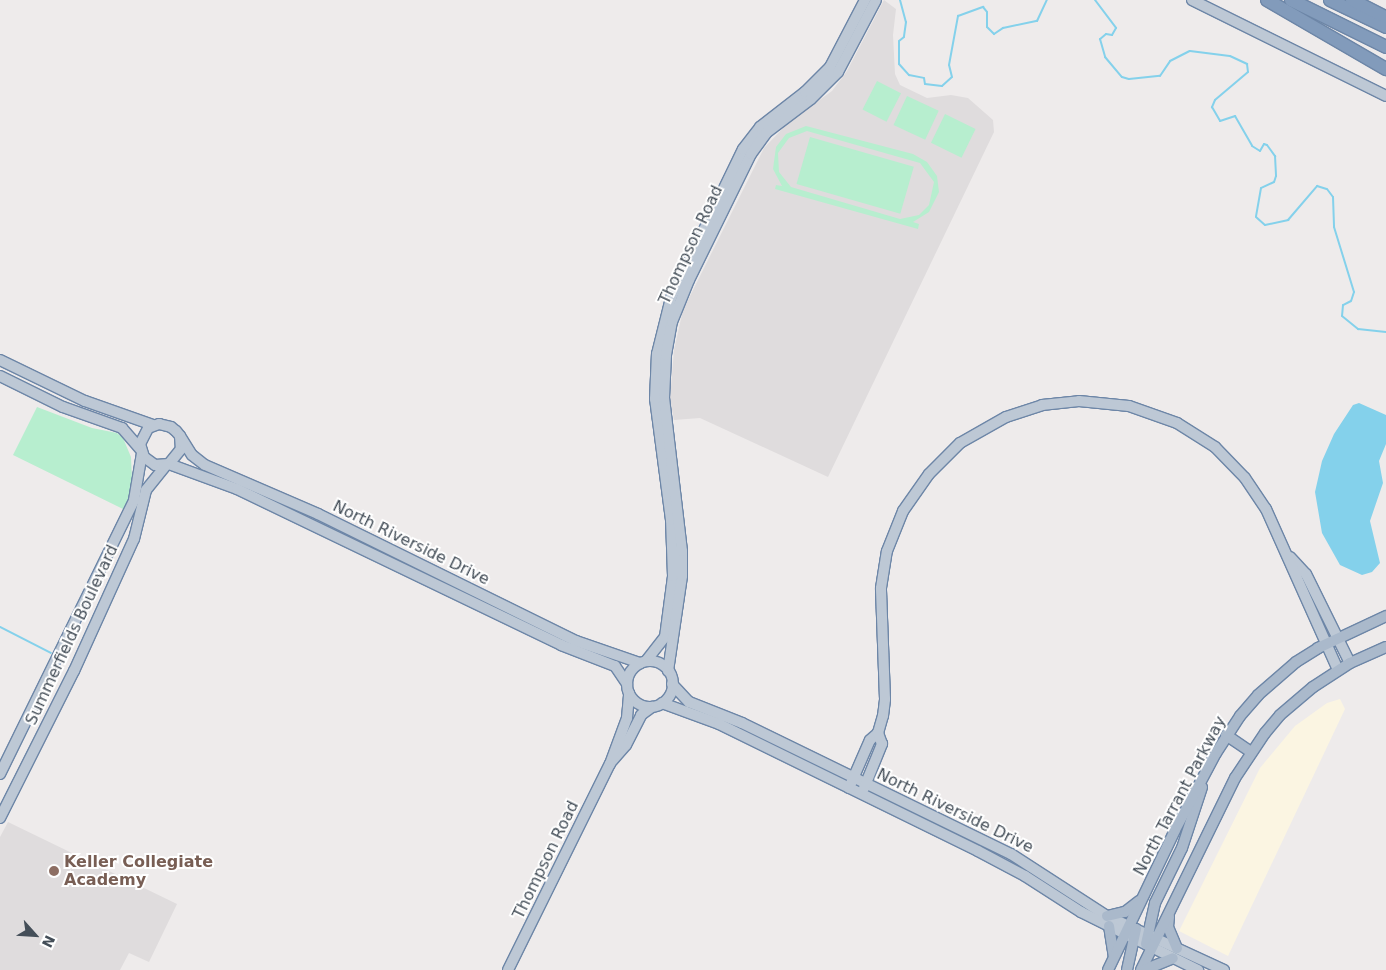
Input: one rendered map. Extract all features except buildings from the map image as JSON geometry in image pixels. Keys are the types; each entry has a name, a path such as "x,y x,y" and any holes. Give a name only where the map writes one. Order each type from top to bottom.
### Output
{"highway":[{"path":"1267,0 1386,69"},
{"path":"1291,0 1386,47"},
{"path":"1330,0 1386,28"},
{"path":"1352,0 1386,17"}],"main road":[{"name":"North Tarrant Parkway","path":"1108,970 1131,932 1143,897 1226,735 1276,678 1325,644 1386,616"},
{"path":"1151,941 1170,910 1251,752 1280,716 1338,670 1386,647"},
{"path":"1226,735 1251,752"},
{"path":"1142,970 1151,941 1155,903 1182,848 1200,800 1203,778"},
{"path":"1114,958 1108,921 1125,912 1143,897"},
{"path":"1142,970 1175,953 1168,927 1170,910"},
{"path":"1127,970 1131,932"}],"street":[{"name":"Thompson Road","path":"668,671 678,576 680,518 660,408 666,355 680,288 731,184 766,133 850,54 865,0"},
{"name":"Thompson Road","path":"860,22 876,0"},
{"path":"1192,0 1386,96"},
{"name":"North Riverside Drive","path":"0,360 85,401 153,425 171,427 180,436 192,455 205,465 287,500 576,640 643,662 661,664 668,671 672,684 690,702 734,719 1025,862 1108,921"},
{"name":"North Riverside Drive","path":"0,376 63,407 122,428 149,462 168,464 237,488 561,645 615,666 638,704 657,705 719,724 1011,868 1108,921 1175,953 1224,970"},
{"path":"861,794 882,744 878,733 885,699 880,588 885,560 898,521 919,485 939,462 972,435 1006,417 1042,405 1092,401 1136,407 1177,423 1215,447 1245,478 1261,501 1288,555 1296,582 1338,670"},
{"path":"141,452 141,438 153,425"},
{"path":"168,464 181,449 180,436"},
{"name":"Summerfields Boulevard","path":"0,774 134,500 141,452"},
{"name":"Summerfields Boulevard","path":"0,818 74,671 134,539 146,490 168,464"},
{"path":"1288,555 1306,574 1339,638 1350,664"},
{"path":"97,576 112,584"},
{"name":"Thompson Road","path":"643,662 665,637 678,576"},
{"path":"444,589 449,579"},
{"path":"628,689 630,672 643,662"},
{"path":"657,705 670,695 672,684"},
{"name":"Thompson Road","path":"508,970 610,764 627,718 628,689"},
{"name":"Thompson Road","path":"610,764 626,745 641,715 657,705"},
{"path":"849,788 870,740 878,733"},
{"name":"North Riverside Drive","path":"1175,953 1198,970"}],"shaded area":[{"path":"884,0 896,9 893,35 895,74 900,85 927,98 951,95 968,98 993,120 994,132 828,477 700,418 674,420 670,399 674,350 683,310 764,148 788,123 832,91 847,71"},
{"path":"1340,699 1345,709 1228,956 1179,931 1260,768 1295,726 1327,703"},
{"name":"Keller Collegiate Academy","path":"8,822 177,904 149,962 129,953 120,970 0,970 0,837"}],"green space":[{"path":"877,81 901,93 887,122 862,110"},
{"path":"907,96 939,111 925,140 893,125"},
{"path":"945,114 976,129 962,158 931,143"},
{"path":"806,126 913,154 927,162 937,176 939,192 929,212 913,222 919,224 918,229 775,189 776,185 782,186 773,169 776,147 786,134","holes":["807,131 920,163 934,182 929,205 919,215 900,219 791,187 779,172 778,153 789,138"]},
{"path":"810,137 914,167 900,214 796,184"},
{"path":"37,407 92,428 117,433 123,438 131,457 132,479 131,494 123,509 13,455"}],"water":[{"path":"1359,403 1386,415 1386,444 1379,461 1383,483 1370,521 1380,563 1372,572 1362,575 1340,565 1322,533 1315,492 1322,461 1334,434 1353,405"}],"waterway":[{"path":"900,0 906,22 904,37 899,41 899,64 909,75 924,78 925,84 942,86 952,77 949,65 958,16 983,7 987,12 987,27 994,34 1003,28 1037,21 1047,0"},
{"path":"1095,0 1116,28 1112,35 1106,34 1100,39 1105,57 1122,77 1129,79 1160,76 1170,61 1190,51 1230,56 1247,64 1248,72 1215,100 1212,107 1220,121 1235,116 1252,146 1260,151 1264,144 1267,145 1275,156 1276,176 1274,182 1261,188 1256,217 1265,225 1288,220 1317,186 1327,189 1333,197 1334,227 1354,292 1351,301 1343,305 1342,316 1358,329 1386,332"},
{"path":"0,627 51,653"}],"place":[{"name":"Keller Collegiate Academy","path":"54,871"}]}
